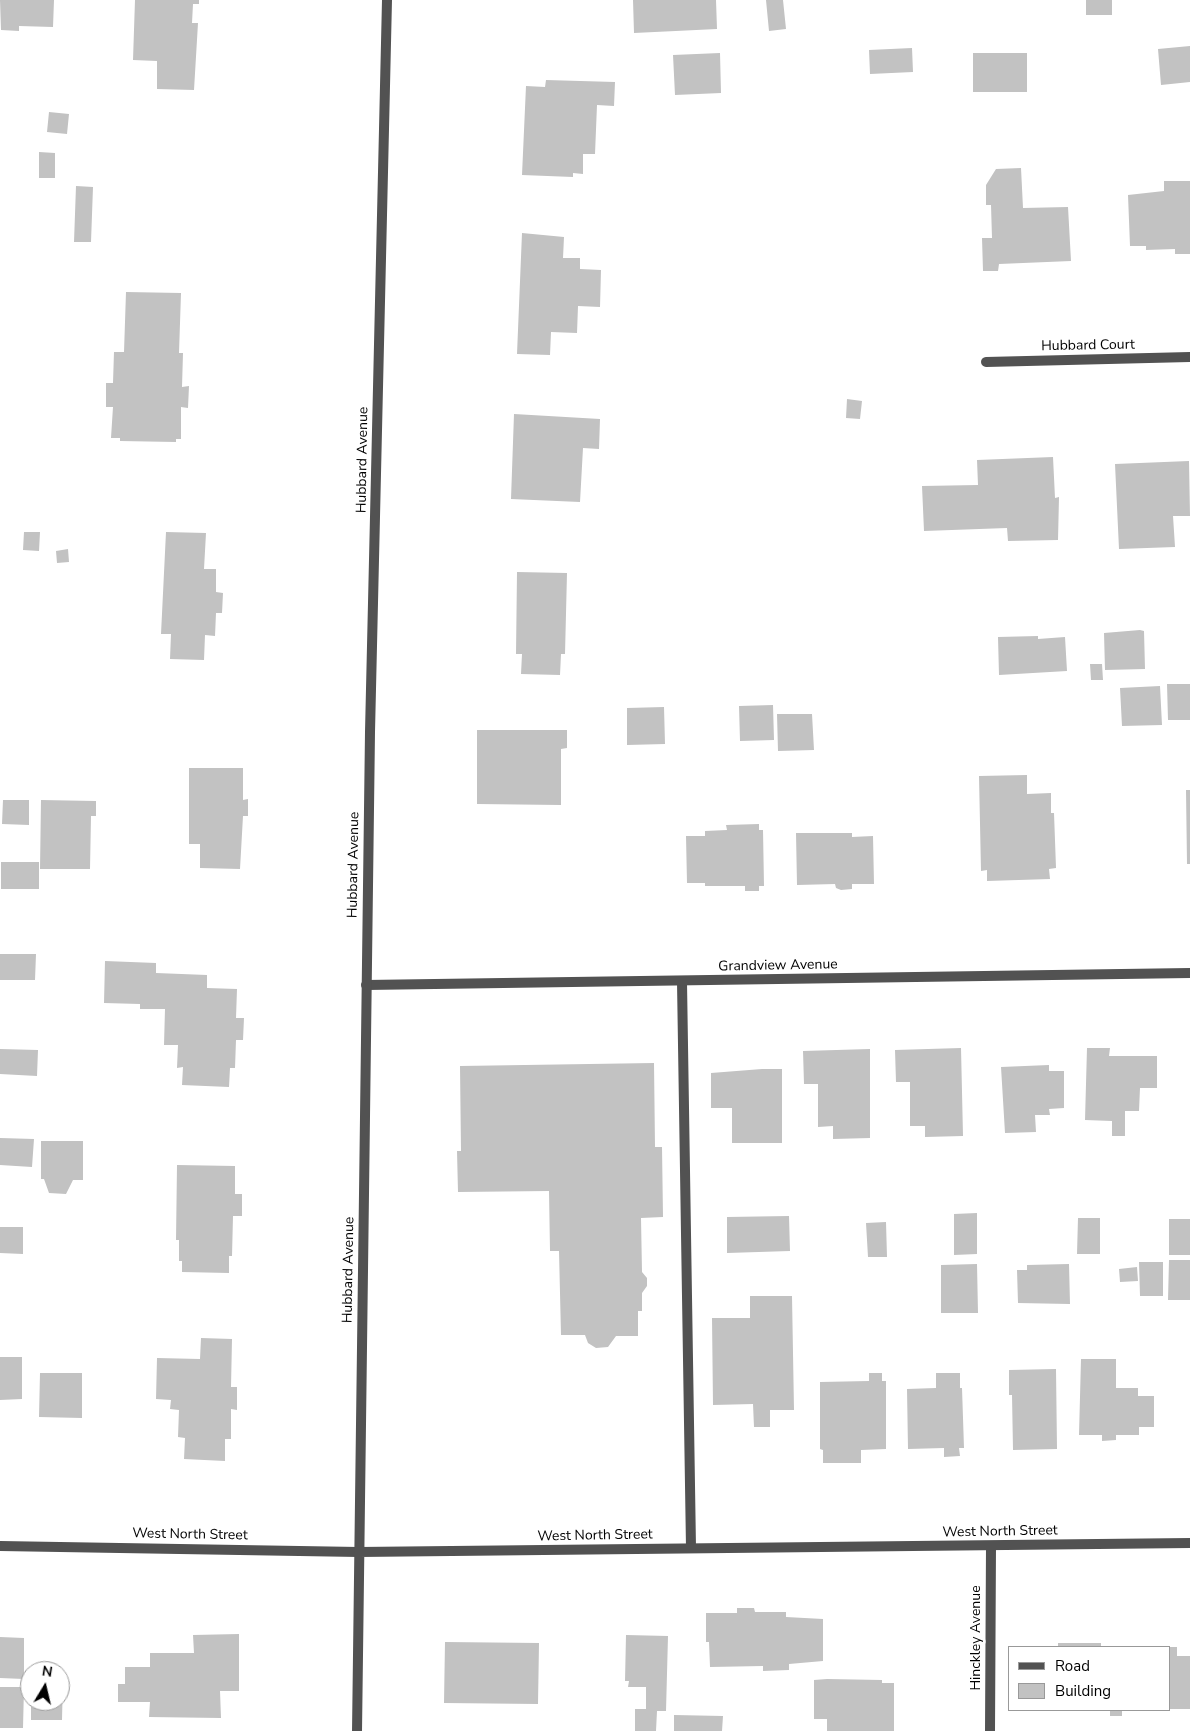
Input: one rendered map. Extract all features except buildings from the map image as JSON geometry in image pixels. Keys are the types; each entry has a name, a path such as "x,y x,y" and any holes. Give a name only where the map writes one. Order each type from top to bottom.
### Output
{"street":[{"name":"Hubbard Avenue","path":"357,1731 370,712 387,0"},
{"name":"Hubbard Court","path":"986,362 1190,357"},
{"name":"Grandview Avenue","path":"366,985 682,982 1190,972"},
{"path":"682,982 692,1548"},
{"name":"West North Street","path":"0,1546 359,1552 1190,1543"},
{"name":"Hinckley Avenue","path":"990,1731 992,1546"}]}
